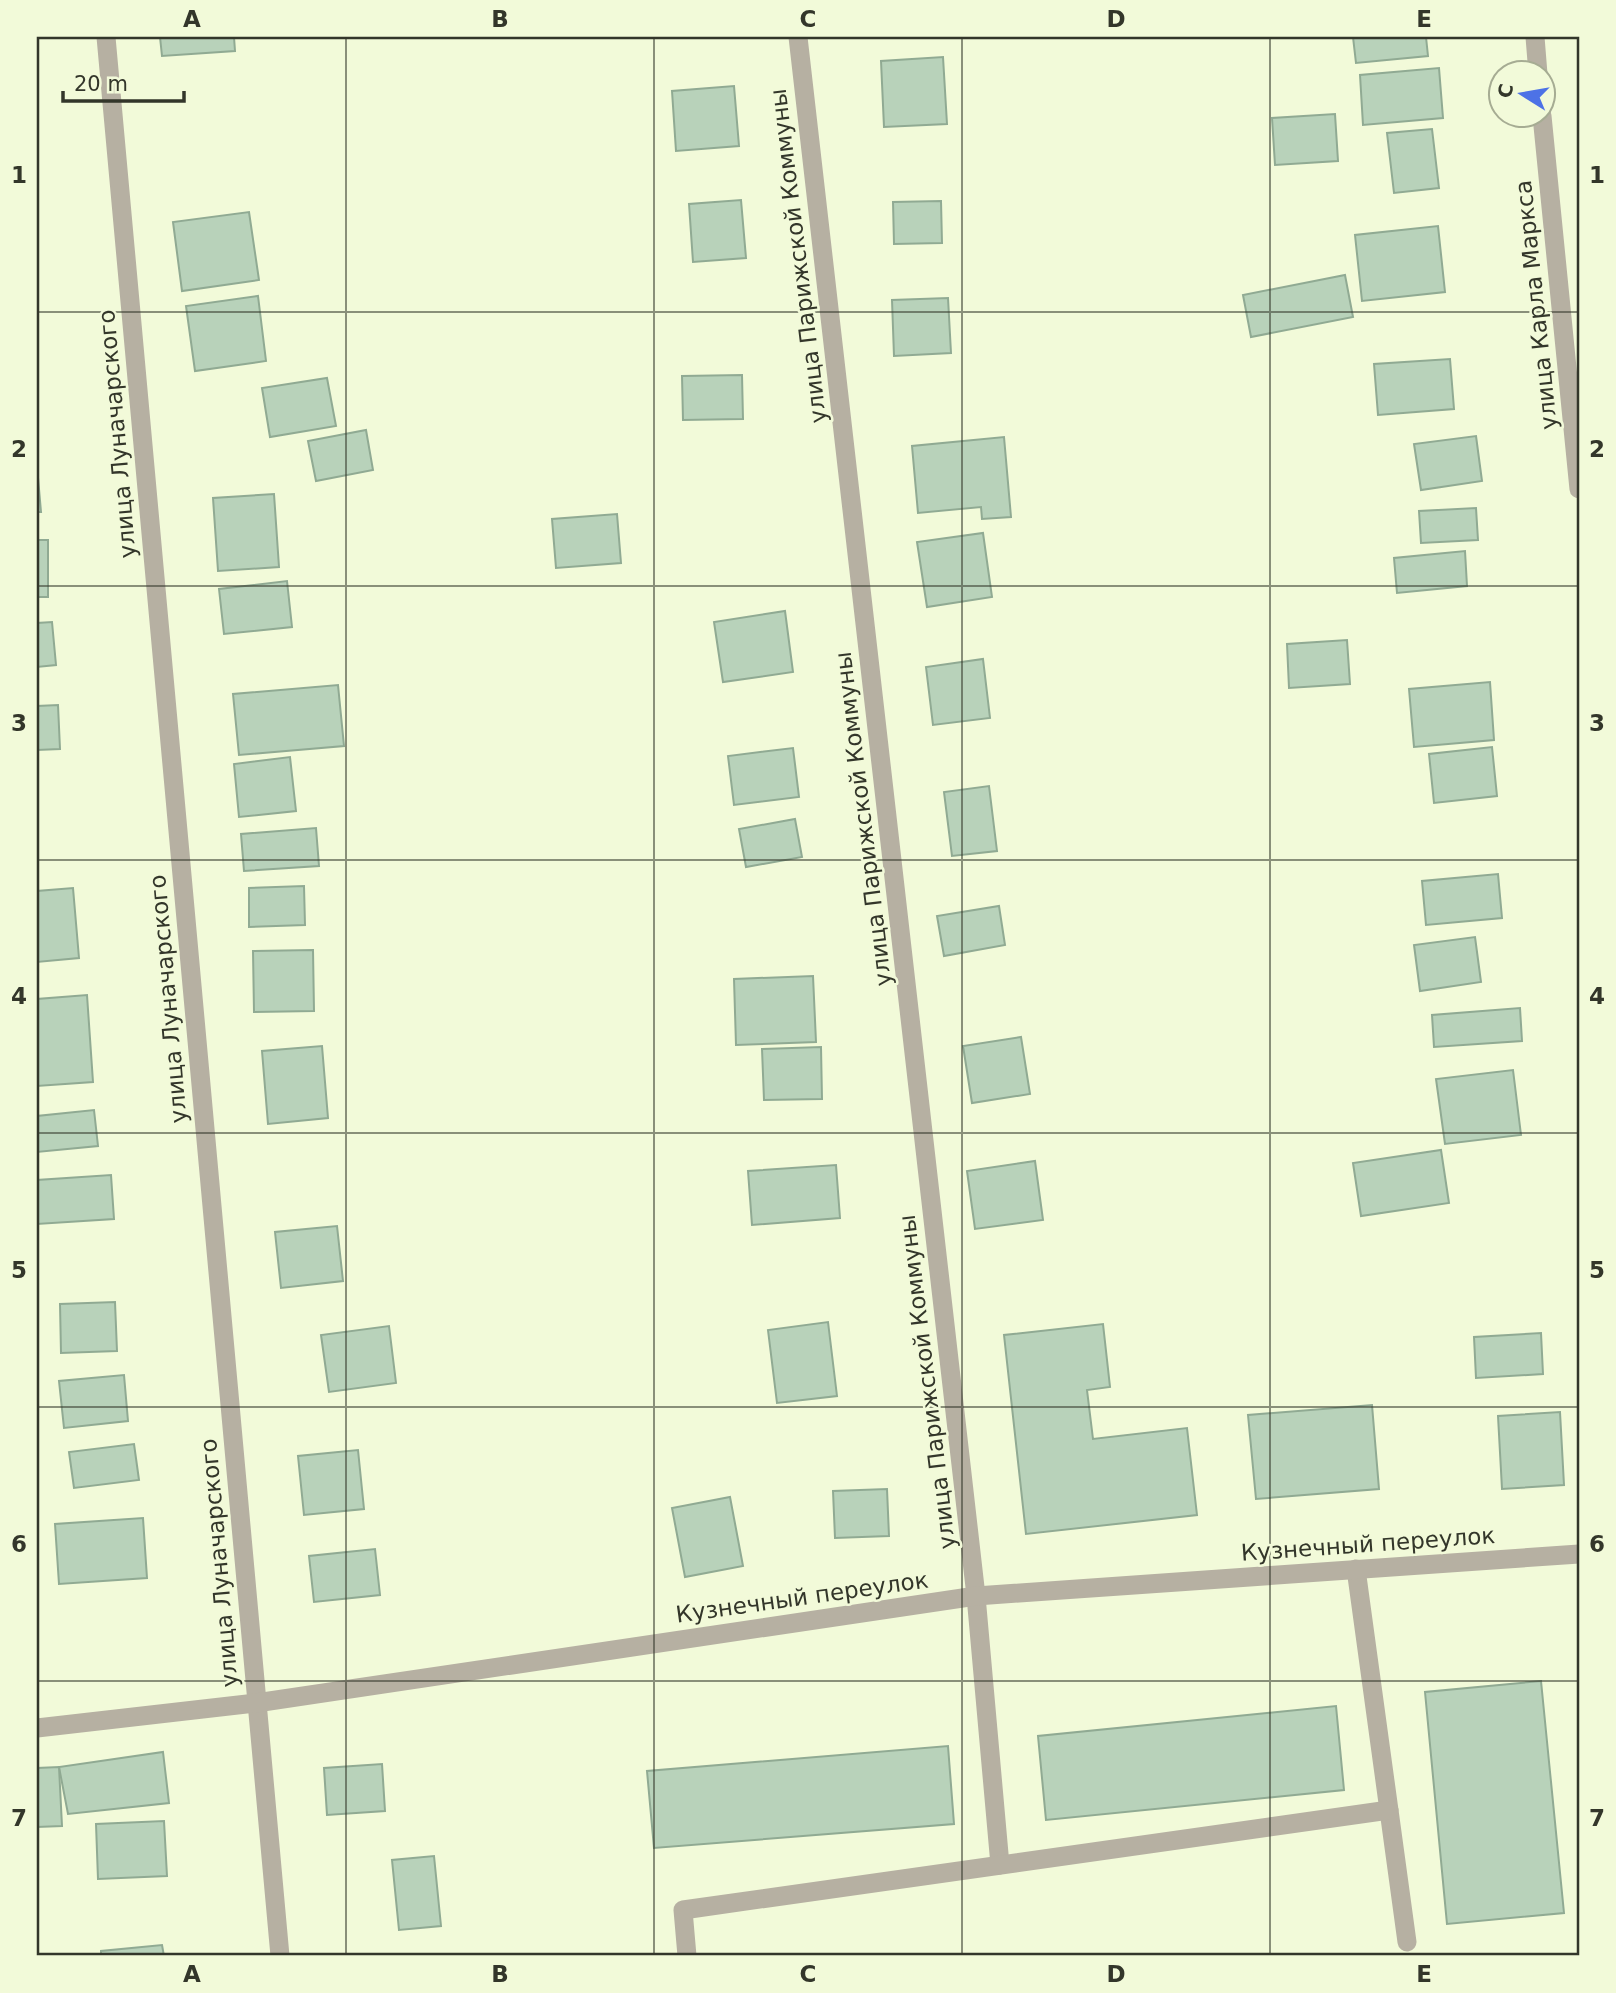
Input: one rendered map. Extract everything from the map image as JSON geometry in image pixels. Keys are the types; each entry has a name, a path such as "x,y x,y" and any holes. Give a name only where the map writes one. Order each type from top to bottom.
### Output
{"street":[{"name":"улица Луначарского","path":"106,37 280,1956"},
{"name":"улица Парижской Коммуны","path":"797,37 976,1596 1000,1865"},
{"path":"1535,37 1537,60"},
{"name":"улица Карла Маркса","path":"1543,130 1579,489"},
{"name":"Кузнечный переулок","path":"37,1728 256,1703 976,1596 1579,1554"},
{"path":"1356,1569 1407,1942"},
{"path":"687,1956 683,1910 1390,1810"}],"building":[{"path":"160,37 234,37 235,51 162,56"},
{"path":"1353,37 1426,37 1428,56 1356,63"},
{"path":"943,57 947,124 884,127 881,61"},
{"path":"1439,68 1443,118 1363,125 1360,75"},
{"path":"734,86 739,146 676,151 672,91"},
{"path":"1335,114 1338,161 1275,165 1272,118"},
{"path":"1432,129 1439,188 1394,193 1387,133"},
{"path":"741,200 746,258 693,262 689,204"},
{"path":"941,201 942,243 894,244 893,202"},
{"path":"249,212 259,280 182,291 173,222"},
{"path":"1438,226 1445,292 1362,301 1355,235"},
{"path":"1345,275 1353,317 1251,337 1243,295"},
{"path":"258,296 266,361 195,371 186,306"},
{"path":"948,298 951,353 894,356 892,300"},
{"path":"1450,359 1454,409 1378,415 1374,364"},
{"path":"742,375 743,419 683,420 682,376"},
{"path":"327,378 336,426 270,437 262,388"},
{"path":"366,430 373,470 316,481 308,441"},
{"path":"1476,436 1482,481 1421,490 1414,444"},
{"path":"1004,437 1011,517 982,519 981,507 918,513 912,446"},
{"path":"37,466 41,512 37,512"},
{"path":"274,494 279,567 218,571 213,498"},
{"path":"1476,508 1478,540 1421,543 1419,511"},
{"path":"617,514 621,563 556,568 552,519"},
{"path":"983,533 992,597 927,607 917,542"},
{"path":"37,540 48,540 48,597 37,597"},
{"path":"1465,551 1467,586 1397,593 1394,558"},
{"path":"287,581 292,627 224,634 219,589"},
{"path":"785,611 793,672 723,682 714,622"},
{"path":"52,622 56,665 37,667 37,623"},
{"path":"1347,640 1350,684 1289,688 1287,644"},
{"path":"983,659 990,718 933,725 926,667"},
{"path":"1490,682 1494,740 1414,747 1409,689"},
{"path":"338,685 344,746 239,755 233,694"},
{"path":"58,705 60,749 37,750 37,706"},
{"path":"1492,747 1497,796 1434,803 1429,754"},
{"path":"793,748 799,797 734,805 728,756"},
{"path":"290,757 296,811 239,817 234,764"},
{"path":"989,786 997,851 952,856 944,792"},
{"path":"795,819 802,857 746,867 739,829"},
{"path":"316,828 319,866 244,871 241,834"},
{"path":"1498,874 1502,918 1426,925 1422,881"},
{"path":"304,886 305,925 249,927 249,888"},
{"path":"73,888 79,958 37,962 37,891"},
{"path":"999,906 1005,945 944,956 937,916"},
{"path":"1475,937 1481,982 1420,991 1414,945"},
{"path":"313,950 314,1011 254,1012 253,951"},
{"path":"813,976 816,1042 736,1045 734,979"},
{"path":"87,995 93,1082 37,1086 37,999"},
{"path":"1520,1008 1522,1041 1434,1047 1432,1015"},
{"path":"1021,1037 1030,1094 972,1103 963,1046"},
{"path":"322,1046 328,1118 268,1124 262,1051"},
{"path":"821,1047 822,1099 764,1100 762,1049"},
{"path":"1513,1070 1521,1135 1445,1144 1436,1079"},
{"path":"94,1110 98,1146 37,1152 37,1116"},
{"path":"1441,1150 1449,1203 1361,1216 1353,1163"},
{"path":"1035,1161 1043,1220 975,1229 967,1171"},
{"path":"836,1165 840,1218 752,1225 748,1171"},
{"path":"111,1175 114,1219 37,1224 37,1180"},
{"path":"337,1226 343,1281 281,1288 275,1232"},
{"path":"115,1302 117,1351 61,1353 60,1304"},
{"path":"828,1322 837,1396 777,1403 768,1330"},
{"path":"1103,1324 1110,1387 1087,1390 1093,1439 1187,1428 1197,1515 1026,1534 1004,1335"},
{"path":"389,1326 396,1383 329,1392 321,1335"},
{"path":"1541,1333 1543,1374 1476,1378 1474,1337"},
{"path":"124,1375 128,1421 64,1428 59,1381"},
{"path":"1372,1405 1379,1489 1256,1499 1248,1415"},
{"path":"1560,1412 1564,1485 1502,1489 1498,1416"},
{"path":"134,1444 139,1480 74,1488 69,1452"},
{"path":"358,1450 364,1509 304,1515 298,1456"},
{"path":"887,1489 889,1536 835,1538 833,1491"},
{"path":"730,1497 743,1566 685,1577 672,1508"},
{"path":"143,1518 147,1578 59,1584 55,1524"},
{"path":"375,1549 380,1595 314,1602 309,1556"},
{"path":"1541,1681 1564,1913 1447,1924 1425,1692"},
{"path":"1336,1706 1344,1790 1046,1820 1038,1736"},
{"path":"948,1746 954,1824 654,1848 647,1771"},
{"path":"163,1752 169,1803 68,1814 59,1767"},
{"path":"382,1764 385,1811 327,1815 324,1768"},
{"path":"59,1767 62,1826 37,1827 37,1768"},
{"path":"164,1821 167,1876 98,1879 96,1824"},
{"path":"434,1856 441,1926 399,1930 392,1860"},
{"path":"162,1945 164,1956 101,1956 101,1951"}]}
